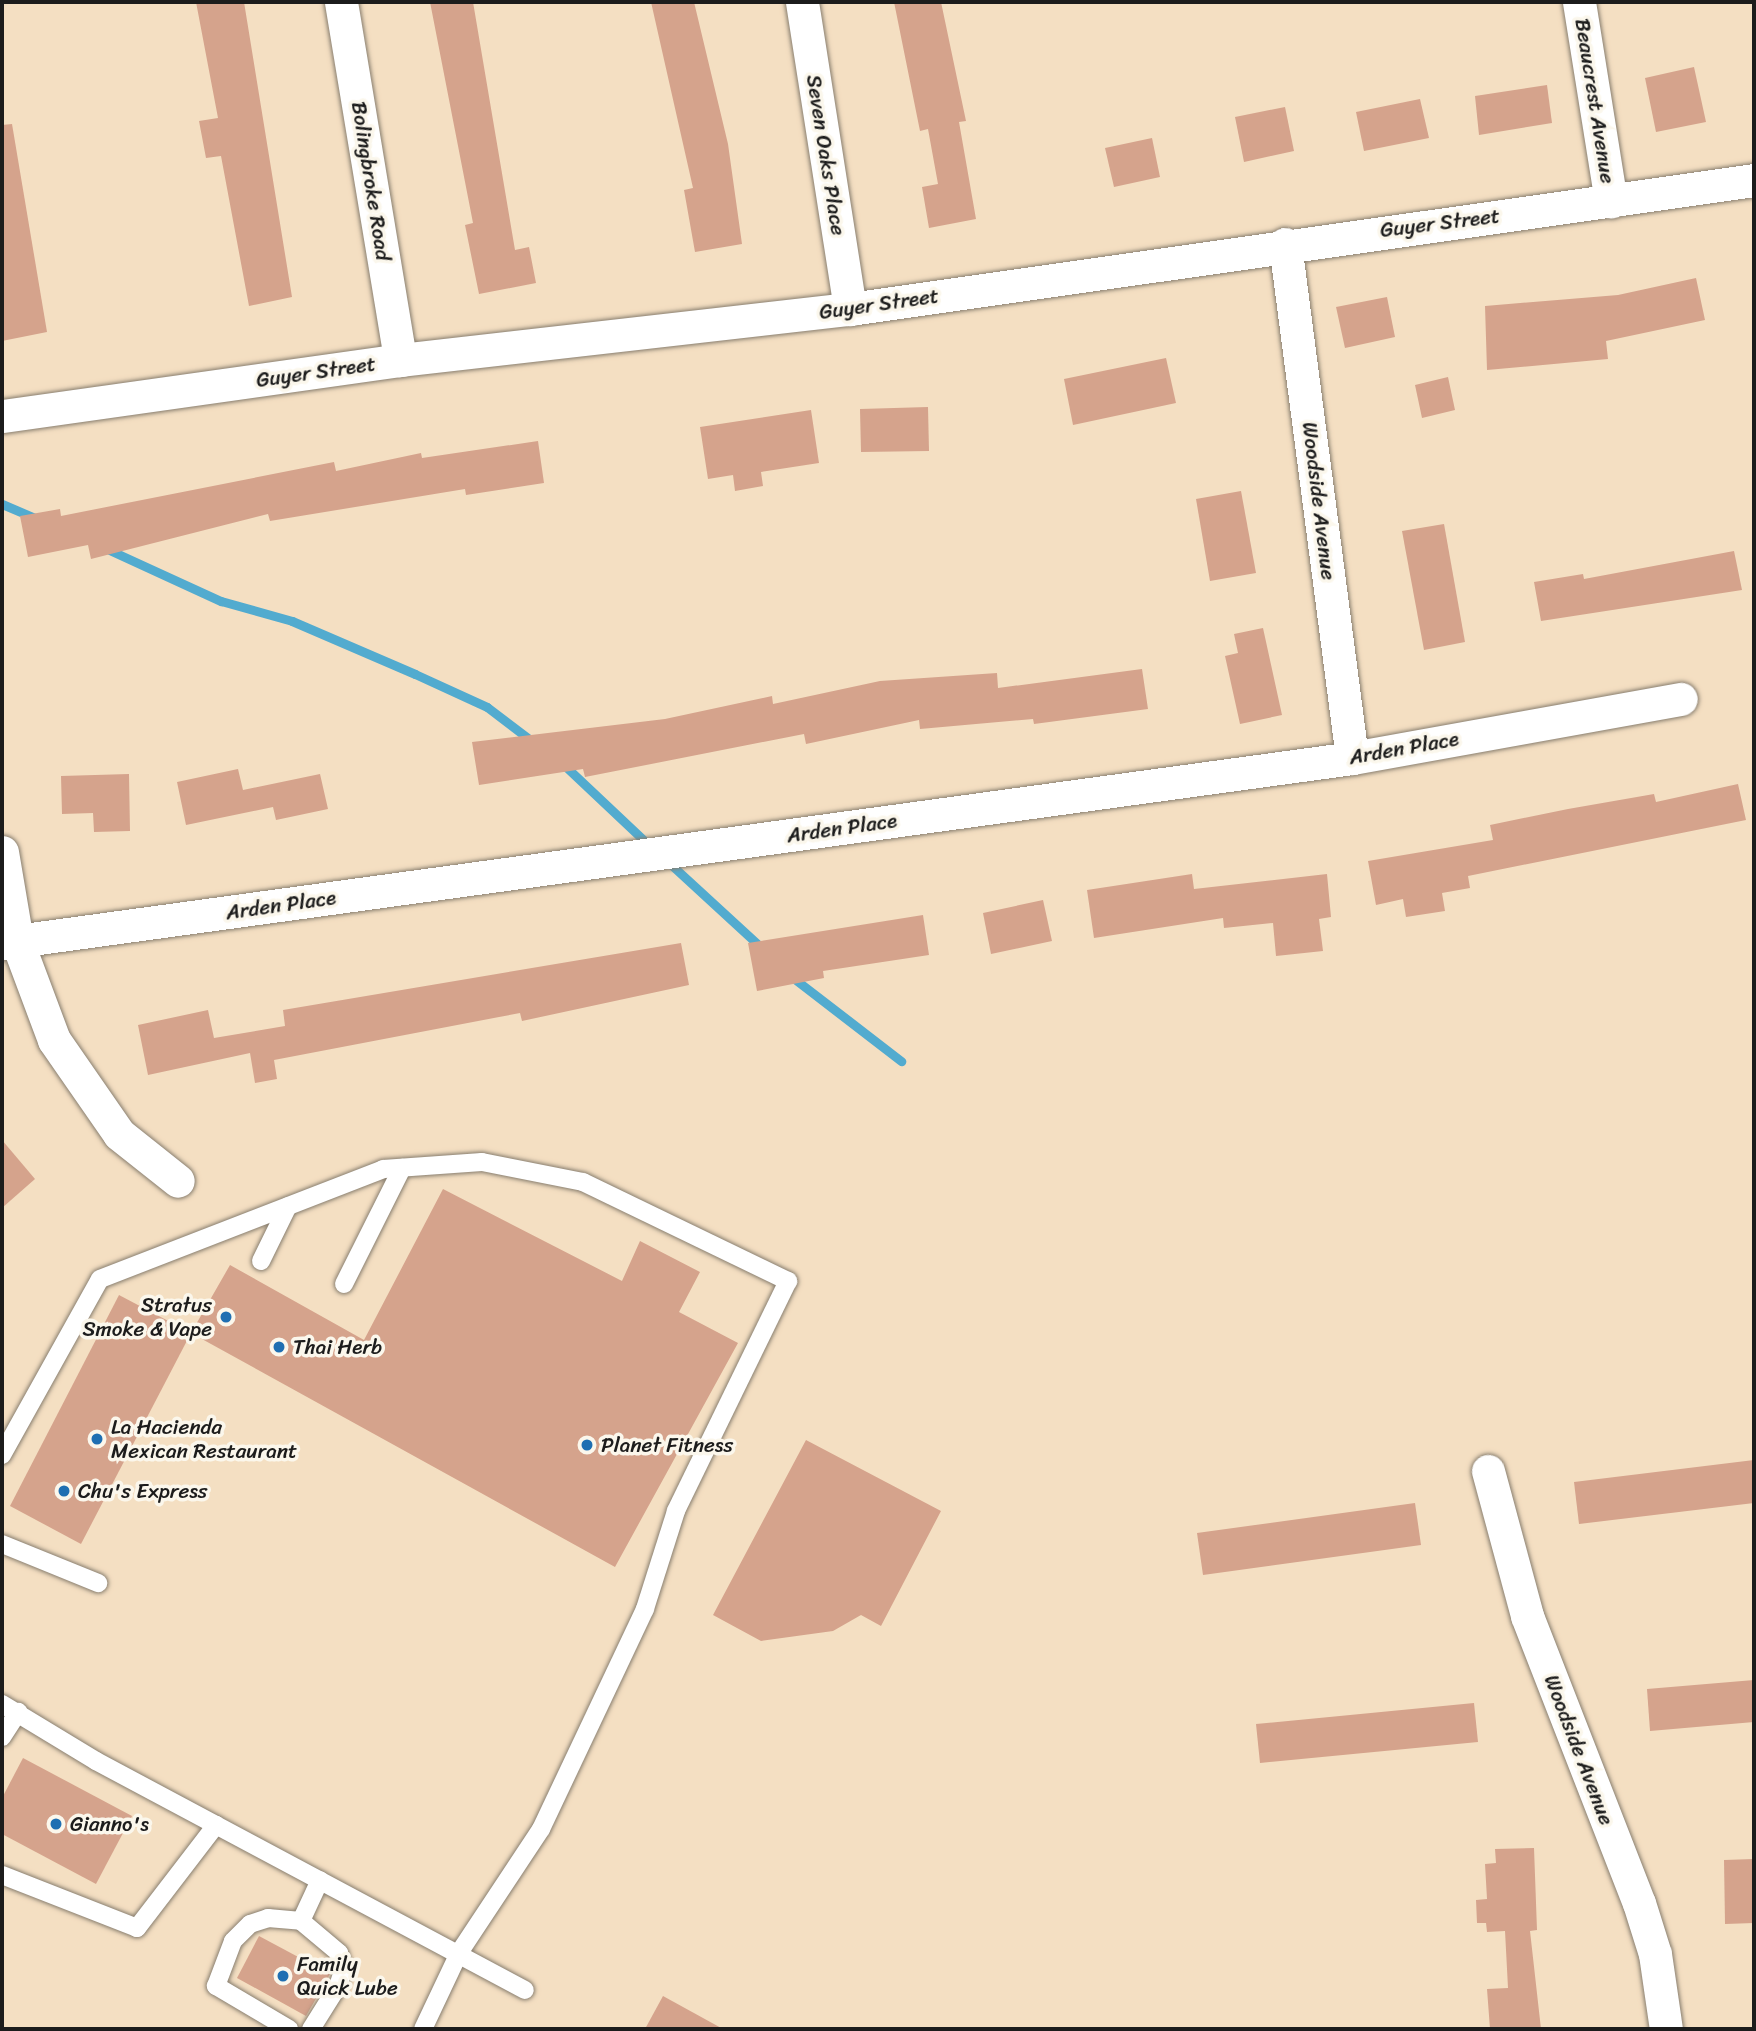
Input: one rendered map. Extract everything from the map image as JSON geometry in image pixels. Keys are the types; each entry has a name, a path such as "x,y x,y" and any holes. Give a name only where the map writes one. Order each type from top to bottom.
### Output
{"street":[{"name":"Bolingbroke Road","path":"341,2 400,360"},
{"name":"Seven Oaks Place","path":"802,2 850,309"},
{"name":"Beaucrest Avenue","path":"1579,2 1611,201"},
{"name":"Guyer Street","path":"2,416 400,360 850,309 1286,244 1754,180"},
{"name":"Woodside Avenue","path":"1286,244 1352,758"},
{"name":"Arden Place","path":"10,942 1352,758 1681,699"},
{"path":"2,852 10,942 54,1040 89,1096 119,1133 178,1181"},
{"name":"Woodside Avenue","path":"1488,1471 1527,1616 1647,1929 1666,2029"}],"lane":[{"path":"2,1455 100,1279 288,1206 402,1168 482,1162 583,1182 788,1281 676,1511 645,1609 541,1829 459,1953 422,2029"},
{"path":"344,1284 402,1168"},
{"path":"261,1261 288,1206"},
{"path":"2,1544 98,1583"},
{"path":"2,1737 10,1708 216,1825 525,1990"},
{"path":"2,1875 137,1928 216,1825"},
{"path":"302,1921 320,1880"},
{"path":"289,2029 216,1986 233,1941 250,1924 302,1921 339,1954 344,1968 311,2029"}],"building":[{"path":"196,2 244,2 292,297 249,306 221,156 206,158 199,121 218,118"},
{"path":"430,2 473,2 515,250 529,247 536,283 479,294 465,225 473,223"},
{"path":"651,2 694,2 728,144 742,244 695,252 684,190 693,188"},
{"path":"894,2 941,2 966,121 959,122 976,219 929,228 922,187 938,184 928,129 920,131"},
{"path":"1694,67 1706,122 1656,132 1645,78"},
{"path":"1547,85 1552,123 1479,135 1475,96"},
{"path":"1420,99 1429,138 1364,151 1356,112"},
{"path":"1285,107 1294,151 1244,162 1235,117"},
{"path":"12,124 47,332 2,341 2,125"},
{"path":"1152,138 1160,177 1114,187 1105,148"},
{"path":"1696,278 1705,320 1606,341 1608,359 1487,370 1485,306 1618,295"},
{"path":"1387,297 1395,337 1345,348 1336,307"},
{"path":"1166,358 1176,403 1073,425 1064,379"},
{"path":"1448,377 1455,410 1422,418 1415,385"},
{"path":"928,407 929,451 861,452 860,409"},
{"path":"811,410 819,463 761,472 763,486 735,491 733,475 708,479 700,427"},
{"path":"538,441 544,483 466,495 465,489 270,521 268,514 91,559 88,545 28,557 20,516 60,509 61,516 334,462 336,471 421,453 422,458"},
{"path":"1241,491 1256,573 1210,581 1196,499"},
{"path":"1444,524 1465,642 1424,650 1402,531"},
{"path":"1734,551 1742,590 1541,621 1534,582 1583,574 1584,579"},
{"path":"1263,628 1282,715 1240,724 1225,656 1238,653 1234,634"},
{"path":"1142,669 1148,709 1034,724 1033,719 920,729 919,720 806,744 804,734 585,777 583,769 479,785 472,742 665,719 772,696 773,704 880,681 997,673 998,688"},
{"path":"238,769 243,790 320,774 328,809 276,820 273,807 186,825 177,782"},
{"path":"129,774 130,831 94,832 93,813 62,814 61,776"},
{"path":"1738,784 1746,820 1468,876 1470,888 1442,893 1445,911 1406,917 1403,899 1376,905 1368,861 1493,840 1490,825 1654,794 1656,802"},
{"path":"1192,874 1194,889 1327,874 1331,917 1319,919 1323,951 1276,956 1273,923 1224,928 1223,918 1094,938 1087,890"},
{"path":"1043,900 1052,941 991,954 983,913"},
{"path":"923,915 929,955 823,971 824,978 757,991 748,943"},
{"path":"681,943 689,985 522,1021 520,1013 274,1060 277,1079 255,1083 250,1053 148,1075 138,1025 208,1010 214,1038 285,1026 283,1010"},
{"path":"2,1140 35,1179 2,1208"},
{"path":"443,1189 622,1281 640,1241 700,1272 679,1312 738,1343 615,1567 191,1333 230,1265 364,1340"},
{"path":"119,1295 191,1333 81,1544 10,1506"},
{"path":"806,1440 941,1511 881,1626 861,1615 833,1631 761,1641 713,1615"},
{"path":"1754,1460 1754,1503 1579,1524 1574,1482"},
{"path":"1415,1503 1421,1545 1203,1575 1197,1533"},
{"path":"1754,1680 1754,1722 1650,1731 1647,1689"},
{"path":"1474,1703 1478,1742 1260,1763 1256,1724"},
{"path":"23,1758 132,1816 96,1884 2,1834 2,1798"},
{"path":"1534,1848 1537,1930 1530,1931 1541,2029 1490,2029 1487,1989 1508,1988 1505,1931 1487,1932 1486,1923 1477,1923 1476,1900 1487,1899 1485,1864 1496,1863 1495,1849"},
{"path":"1754,1859 1754,1923 1725,1924 1724,1860"},
{"name":"Family Quick Lube","path":"259,1936 330,1974 306,2016 237,1978"},
{"path":"663,1996 723,2029 645,2029"}],"waterway":[{"path":"2,504 37,519"},
{"path":"105,548 221,601 292,621 415,674 487,707 533,742"},
{"path":"564,765 650,846"},
{"path":"666,860 764,950"},
{"path":"792,977 901,1061"}],"place":[{"name":"Stratus Smoke & Vape","path":"226,1317"},
{"name":"Thai Herb","path":"279,1347"},
{"name":"La Hacienda Mexican Restaurant","path":"97,1439"},
{"name":"Planet Fitness","path":"587,1445"},
{"name":"Chu's Express","path":"64,1491"},
{"name":"Gianno's","path":"56,1824"},
{"name":"Family Quick Lube","path":"283,1976"}]}
